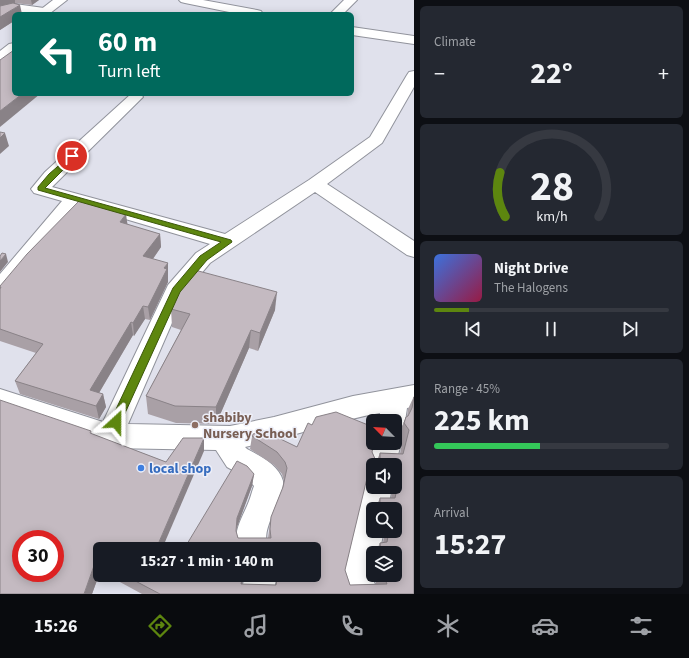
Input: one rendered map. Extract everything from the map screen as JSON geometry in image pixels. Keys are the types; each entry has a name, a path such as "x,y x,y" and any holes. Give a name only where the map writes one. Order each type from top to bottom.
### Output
{"street":[{"path":"185,0 247,12"},
{"path":"338,12 351,0"},
{"path":"44,12 66,2"},
{"path":"59,12 66,2"},
{"path":"0,12 15,8 37,12"},
{"path":"354,31 414,40"},
{"path":"0,43 12,34"},
{"path":"0,57 12,48"},
{"path":"110,436 176,290 204,258 315,184 376,140 414,75"},
{"path":"136,97 51,176 40,189 228,242"},
{"path":"315,184 414,250"},
{"path":"0,289 73,199"},
{"path":"0,400 110,436 224,438 267,430 353,407 401,405"},
{"path":"224,438 237,458 257,469 269,482 264,501 252,526 250,542"},
{"path":"363,594 359,589 358,581 367,538"},
{"path":"258,594 260,582"}],"building":[{"path":"13,3 20,5 0,17 0,6"},
{"path":"12,51 12,96 19,96 0,111 0,60"},
{"path":"0,132 5,133 0,138"},
{"path":"79,201 126,214 120,222 160,234 143,256 168,263 164,268 167,269 148,307 143,306 133,323 131,322 90,390 103,394 96,406 15,381 43,344 0,329 0,286 27,254"},
{"path":"2,253 6,254 0,261 0,256"},
{"path":"191,269 277,292 260,333 251,330 216,407 175,406 146,396 190,314 171,309 186,275"},
{"path":"414,397 414,594 160,594 137,582 241,582 241,584 276,585 277,582 321,582 321,542 188,542 237,461 247,466 254,474 237,518 236,531 238,538 271,538 271,517 283,487 287,468 285,462 277,452 252,436 253,434 264,431 297,447 308,423 312,425 316,417 336,412 366,424 366,450 372,450 375,458 366,458 366,482 345,570 350,585 402,582 402,546 380,546 380,543 387,542 388,538 402,538 402,502 380,502 380,498 395,498 396,494 402,494 402,458 380,458 380,453 403,454 409,430 404,423 412,408"},
{"path":"0,400 91,431 90,433 166,462 183,438 204,438 159,542 93,542 93,568 84,594 0,594"}],"place":[{"name":"shabiby Nursery School","path":"195,425"},
{"name":"local shop","path":"141,468"}],"route":[{"path":"72,156 40,189 228,242 204,258 176,290 116,422"}]}
